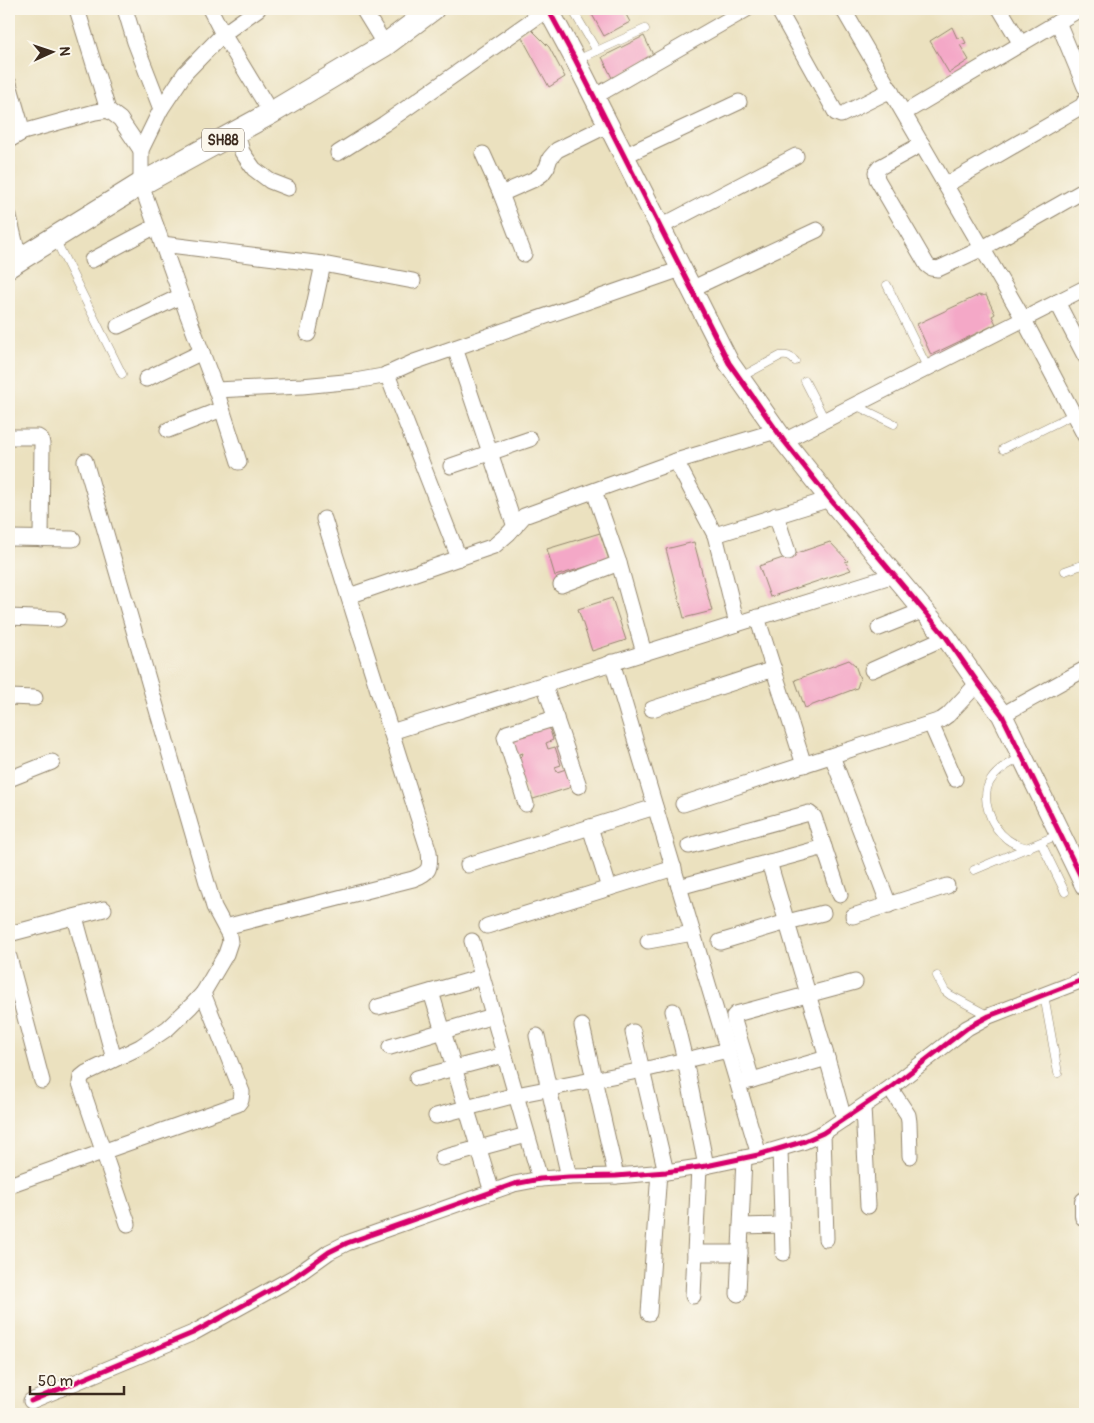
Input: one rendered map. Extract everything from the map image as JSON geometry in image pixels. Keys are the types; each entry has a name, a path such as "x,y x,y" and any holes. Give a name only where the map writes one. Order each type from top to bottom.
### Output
{"main road":[{"name":"SH88","path":"14,263 141,184 271,113 385,45 433,9"}],"street":[{"path":"77,9 108,110 120,119 141,150"},
{"path":"126,9 135,42 161,108"},
{"path":"210,9 271,113"},
{"path":"240,462 216,390 141,184 141,150 161,108 186,73 223,34 258,9"},
{"path":"363,9 385,45"},
{"path":"338,153 384,124 548,9 729,364 780,436 946,637 1002,714 1085,885"},
{"path":"594,97 747,9"},
{"path":"778,9 836,113 841,115 890,90"},
{"path":"843,9 1024,320 1085,436"},
{"path":"1000,9 1021,44"},
{"path":"904,113 1080,9"},
{"path":"1058,22 1085,87"},
{"path":"9,84 23,132"},
{"path":"946,185 1082,106 1085,101"},
{"path":"624,156 739,102"},
{"path":"9,140 23,132 108,110"},
{"path":"501,194 542,174 550,158 557,150 608,125"},
{"path":"237,132 242,152 254,169 270,181 288,188"},
{"path":"922,144 880,167 876,172 876,179 927,265 931,268 938,269 983,248 1085,190"},
{"path":"483,154 524,254"},
{"path":"660,227 796,156"},
{"path":"9,216 14,263"},
{"path":"92,260 156,226"},
{"path":"691,289 817,230"},
{"path":"162,244 323,264 413,281"},
{"path":"308,334 323,264"},
{"path":"216,390 302,386 355,381 387,374 414,362 682,269"},
{"path":"348,596 494,546 524,516 676,461 780,436 825,420 1085,288"},
{"path":"118,326 181,296"},
{"path":"1057,302 1085,356"},
{"path":"455,348 515,527"},
{"path":"146,379 202,352"},
{"path":"387,374 459,558"},
{"path":"168,430 222,409"},
{"path":"9,437 38,437 41,439 41,538"},
{"path":"451,466 530,439"},
{"path":"85,461 214,907 229,935 230,942 219,967 203,993 168,1028 140,1047 81,1077 80,1081 128,1224"},
{"path":"676,461 715,535 737,624"},
{"path":"594,491 619,563 644,653"},
{"path":"715,535 830,498"},
{"path":"776,515 788,552"},
{"path":"225,927 423,876 428,870 430,862 429,852 324,519"},
{"path":"9,538 73,539"},
{"path":"561,586 619,563"},
{"path":"391,732 894,575"},
{"path":"879,628 924,610"},
{"path":"9,617 58,619"},
{"path":"757,617 804,765"},
{"path":"872,670 946,637"},
{"path":"612,662 728,1050 745,1082"},
{"path":"652,709 774,669"},
{"path":"1002,714 1085,669"},
{"path":"683,804 932,724 948,715 978,683"},
{"path":"544,684 579,786"},
{"path":"9,697 35,698"},
{"path":"526,804 505,737 507,733 514,730 556,718"},
{"path":"932,724 956,779"},
{"path":"832,756 889,905"},
{"path":"9,779 52,762"},
{"path":"468,866 655,807"},
{"path":"689,846 809,813 814,817 840,896"},
{"path":"590,827 609,888"},
{"path":"679,887 824,847"},
{"path":"769,862 844,1119"},
{"path":"487,926 674,868"},
{"path":"852,916 947,886"},
{"path":"9,934 104,909"},
{"path":"720,942 823,913"},
{"path":"75,916 114,1059"},
{"path":"648,941 693,933"},
{"path":"472,941 540,1179"},
{"path":"9,957 42,1081"},
{"path":"378,1007 482,977"},
{"path":"31,1401 193,1333 294,1277 329,1252 347,1243 514,1184 569,1176 616,1176 663,1172 759,1155 805,1141 823,1133 863,1107 967,1028 989,1016 1085,979"},
{"path":"759,1155 734,1016 855,982"},
{"path":"431,992 492,1192"},
{"path":"9,1184 238,1104 241,1100 242,1092 203,993"},
{"path":"673,1011 685,1060 703,1166 693,1296"},
{"path":"390,1047 493,1016"},
{"path":"582,1026 616,1176"},
{"path":"633,1032 643,1070 663,1172 649,1312"},
{"path":"537,1036 569,1176"},
{"path":"436,1116 516,1095 643,1070 728,1050"},
{"path":"417,1078 504,1055"},
{"path":"745,1082 827,1058"},
{"path":"890,1088 908,1115 910,1156"},
{"path":"863,1107 868,1206"},
{"path":"823,1133 826,1239"},
{"path":"442,1158 527,1135"},
{"path":"780,1149 783,1253"},
{"path":"738,1294 744,1158"},
{"path":"1085,1202 1085,1216"},
{"path":"741,1226 782,1225"},
{"path":"695,1253 740,1253"}],"lane":[{"path":"572,9 597,51"},
{"path":"576,61 645,29"},
{"path":"54,237 122,374"},
{"path":"887,286 927,367"},
{"path":"739,378 780,356 787,355 794,361"},
{"path":"805,382 825,420"},
{"path":"855,404 894,424"},
{"path":"1003,449 1074,414"},
{"path":"1064,571 1085,564"},
{"path":"1022,757 999,770 992,778 986,788 986,800 995,826 1006,839 1016,845 1028,848"},
{"path":"974,870 1060,834"},
{"path":"1041,843 1066,892"},
{"path":"937,976 945,991 959,1001 989,1016"},
{"path":"1044,995 1058,1073"}],"building":[{"path":"589,9 623,9 630,22 604,36"},
{"path":"952,27 957,38 963,37 966,43 960,45 969,60 949,73 930,41"},
{"path":"530,28 549,47 565,77 549,87 520,34"},
{"path":"644,36 654,57 612,78 602,57"},
{"path":"979,295 986,295 995,314 992,316 996,324 931,355 917,324"},
{"path":"600,533 609,560 555,576 547,549"},
{"path":"694,542 712,611 684,618 666,549"},
{"path":"830,542 848,561 845,562 851,570 770,597 759,566"},
{"path":"612,598 626,640 592,651 578,609"},
{"path":"849,660 855,665 860,679 857,688 805,708 795,680"},
{"path":"549,726 553,740 546,743 548,749 555,747 561,765 555,767 557,772 566,769 572,787 530,800 513,759 522,756 523,753 517,755 512,738"}],"cycle path":[{"path":"548,9 729,363 784,441 946,637 1002,715 1085,885"},
{"path":"31,1401 193,1333 294,1277 329,1252 347,1243 514,1184 540,1179 666,1172 758,1155 805,1141 823,1133 890,1088 967,1028 989,1016 1085,979"}]}
